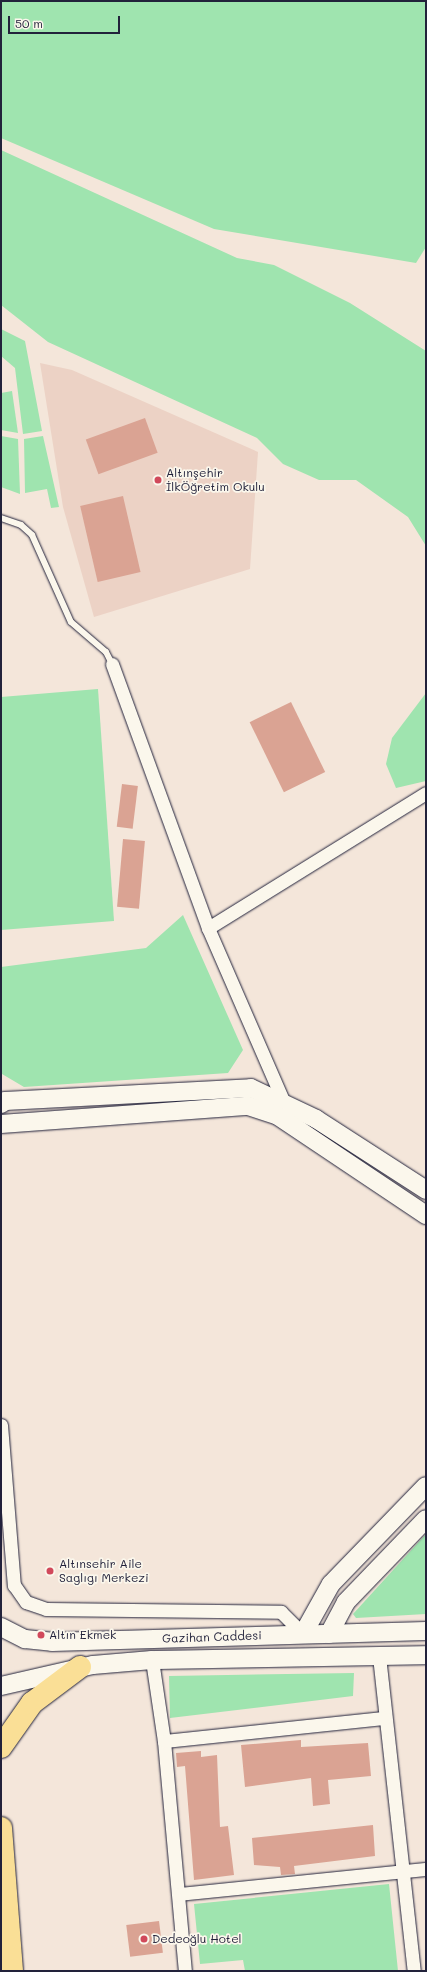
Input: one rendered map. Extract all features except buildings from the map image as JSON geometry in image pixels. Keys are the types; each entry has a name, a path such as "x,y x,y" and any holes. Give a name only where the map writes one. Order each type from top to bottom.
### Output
{"highway":[{"path":"1,1747 32,1703 80,1667"},
{"path":"1,1828 12,1971"}],"street":[{"path":"112,664 208,928 281,1109"},
{"path":"208,928 426,793"},
{"path":"1,1104 5,1101 251,1088 426,1215"},
{"path":"1,1124 248,1106 281,1109 426,1190"},
{"path":"1,1425 14,1585 26,1602 46,1609 281,1612 303,1634 331,1584 426,1486"},
{"path":"329,1634 346,1602 426,1519"},
{"name":"Gazihan Caddesi","path":"1,1627 25,1640 52,1642 426,1631"},
{"name":"Gazihan Caddesi","path":"1,1686 80,1667 152,1660 426,1655"},
{"path":"379,1656 384,1718 404,1871 414,1971"},
{"path":"152,1660 164,1741 185,1971"},
{"path":"164,1741 384,1718"},
{"path":"178,1894 426,1869"}],"lane":[{"path":"1,518 21,525 32,535 71,622 106,652 112,664"}],"shaded area":[{"name":"Altınşehir İlkÖğretim Okulu","path":"40,363 72,370 258,452 250,569 94,617 63,507"}],"green space":[{"path":"1,1 426,1 426,247 416,263 214,229 1,138"},
{"path":"1,150 237,258 274,265 350,303 426,351 426,546 408,517 356,480 319,480 283,464 257,438 48,342 1,305"},
{"path":"1,329 25,341 42,431 23,434 15,368 1,356"},
{"path":"12,391 18,433 1,430 1,393"},
{"path":"1,436 18,439 20,494 1,487"},
{"path":"43,436 59,507 51,508 47,489 25,493 24,439"},
{"path":"98,689 114,921 1,930 1,697"},
{"path":"426,693 426,781 396,788 386,764 392,738"},
{"path":"183,915 243,1050 228,1073 24,1087 2,1074 1,967 146,948"},
{"path":"426,1534 426,1614 356,1618 353,1614"},
{"path":"354,1673 353,1696 170,1718 169,1676"},
{"path":"389,1884 398,1971 245,1971 243,1960 200,1964 194,1904"}],"place":[{"name":"Altınşehir İlkÖğretim Okulu","path":"158,480"},
{"name":"Altınsehir Aile Saglıgı Merkezi","path":"50,1571"},
{"name":"Altın Ekmek","path":"41,1635"},
{"name":"Dedeoğlu Hotel","path":"144,1939"}]}
